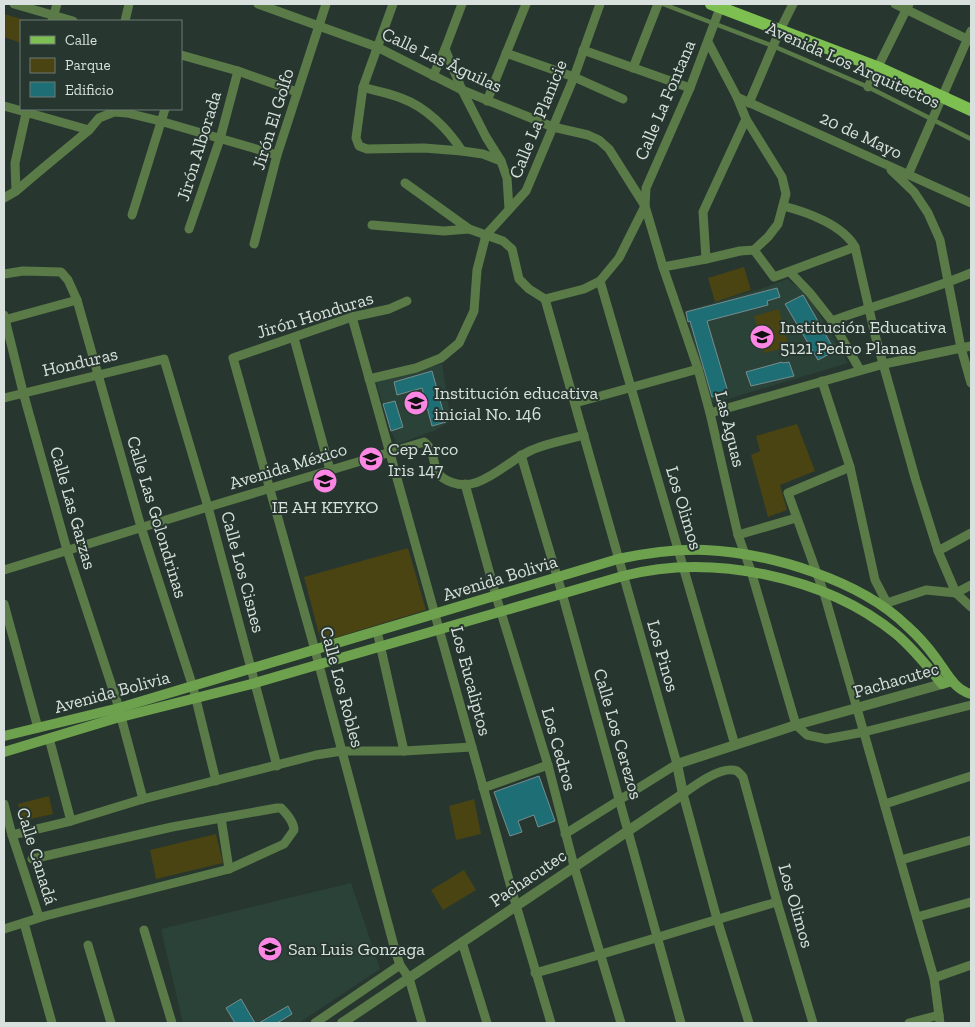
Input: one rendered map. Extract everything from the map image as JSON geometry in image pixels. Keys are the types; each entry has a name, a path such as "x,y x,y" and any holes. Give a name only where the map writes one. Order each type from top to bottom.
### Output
{"main road":[{"name":"Avenida Los Arquitectos","path":"716,6 877,67 971,110"},
{"name":"Avenida Bolivia","path":"5,752 192,687 377,631 618,559 680,550 705,550 782,564 819,575 854,589 886,605 907,626 934,656 947,683"},
{"name":"Avenida Bolivia","path":"4,736 195,698 319,665 623,576 647,570 684,567 751,571 784,579 860,608 897,634 947,683 971,694"},
{"path":"4,740 5,752"}],"street":[{"path":"14,4 53,18 66,20"},
{"path":"53,18 57,4"},
{"path":"125,20 129,4"},
{"name":"Calle Las Águilas","path":"258,4 377,47 487,101 552,127 588,135 599,140 609,149"},
{"name":"Jirón El Golfo","path":"254,244 278,155 326,4"},
{"path":"393,4 363,87 356,138 359,146 367,149 424,148 462,151 483,154 501,161"},
{"path":"433,76 462,4"},
{"path":"487,101 526,4"},
{"name":"Calle La Planicie","path":"486,235 526,191 574,76 600,4"},
{"path":"633,68 658,4"},
{"path":"749,103 793,4"},
{"path":"895,4 907,6 970,37 908,175"},
{"name":"Calle La Fontana","path":"645,206 646,188 690,88 715,24 716,6"},
{"path":"868,87 907,6"},
{"path":"664,267 740,251 754,250 778,224 786,194 782,177 746,119 737,97 708,42"},
{"path":"445,49 462,90 486,137 501,161 507,178 509,209"},
{"path":"583,50 690,88"},
{"path":"506,52 574,76 623,99"},
{"path":"182,57 238,71 297,92"},
{"name":"Jirón Alborada","path":"189,229 220,139 238,71"},
{"path":"363,87 402,98 421,109 450,133 462,151"},
{"name":"20 de Mayo","path":"737,97 971,202"},
{"path":"4,106 20,110"},
{"path":"4,198 16,191 89,130 99,118 101,110"},
{"path":"132,215 165,110"},
{"path":"16,191 15,163 26,111 89,130"},
{"path":"99,118 114,112 127,113 278,155"},
{"path":"706,259 703,212 746,119"},
{"name":"Las Aguas","path":"609,149 645,206 698,369 738,535 751,571 796,725"},
{"path":"886,164 914,192 928,213 940,240 961,348 971,383"},
{"path":"405,183 469,229 503,241 512,249 519,279 529,289 545,299 584,289 600,281 619,258 645,206"},
{"path":"783,206 808,213 833,226 852,240 875,335 938,551 956,593 971,607"},
{"path":"372,225 444,231 469,229"},
{"path":"369,379 433,362 459,343 474,311 477,270 486,235"},
{"path":"754,250 774,277 855,247"},
{"name":"Calle Las Golondrinas","path":"4,274 23,271 61,272 77,300 141,527 192,687 216,781"},
{"path":"790,272 832,321 860,370"},
{"path":"832,321 869,307 948,283 971,273"},
{"name":"Los Olimos","path":"600,281 680,550 735,745"},
{"name":"Los Pinos","path":"545,299 677,764 683,794 717,919 749,1023"},
{"path":"4,318 77,300"},
{"name":"Jirón Honduras","path":"233,358 352,317 389,309 407,301"},
{"name":"Los Eucaliptos","path":"352,317 516,906 551,1023"},
{"name":"Calle Las Garzas","path":"4,318 67,550 120,713 143,799"},
{"path":"294,338 330,470"},
{"path":"710,413 860,370 971,346"},
{"name":"Calle Los Robles","path":"233,358 315,650 400,965 409,978 422,1023"},
{"name":"Honduras","path":"4,398 164,359"},
{"name":"Calle Los Cisnes","path":"164,359 208,506 277,766"},
{"path":"575,403 698,369"},
{"path":"822,381 850,467 875,580 886,605 926,590 956,593 971,585"},
{"path":"465,484 480,482 488,478 533,449 584,435"},
{"name":"Avenida México","path":"4,570 208,506 424,442 432,451 441,477 457,484 465,484"},
{"name":"Calle Los Cerezos","path":"521,455 558,578 681,1023"},
{"path":"850,467 788,493 819,575 934,978 939,1019 909,1023"},
{"name":"Los Cedros","path":"465,484 496,596 548,765 574,866 621,1023"},
{"path":"738,535 796,518"},
{"path":"938,551 971,533"},
{"path":"4,604 38,728"},
{"path":"377,631 404,751"},
{"name":"Pachacutec","path":"677,764 796,725 947,683"},
{"path":"796,725 807,735 826,739 864,732 971,705"},
{"path":"49,738 72,821"},
{"path":"12,835 72,821 143,799 342,750 404,751 472,747"},
{"path":"565,834 677,764"},
{"path":"483,788 548,765"},
{"name":"Pachacutec","path":"342,1023 354,1019 409,978 704,778 727,771 737,771"},
{"name":"Los Olimos","path":"737,771 743,777 777,902 813,1023"},
{"path":"885,804 971,776"},
{"name":"Calle Canadá","path":"4,804 12,835 39,917"},
{"path":"4,929 39,917 229,869 284,844 294,830 294,826 281,808 107,841 32,859"},
{"path":"221,818 229,869"},
{"path":"900,860 971,840"},
{"path":"535,973 777,902"},
{"path":"917,917 971,902"},
{"name":"Calle Canadá","path":"24,923 52,1023"},
{"path":"144,930 172,1023"},
{"path":"462,942 487,1023"},
{"path":"88,945 111,1023"},
{"path":"315,1023 400,965"},
{"path":"934,978 971,965"}],"lane":[{"name":"Avenida Los Arquitectos","path":"664,4 773,46 868,87 971,139"}],"shaded area":[{"name":"Institución Educativa 5121 Pedro Planas","path":"787,279 808,295 848,363 714,403 710,400 685,311 761,289"},
{"name":"Institución educativa inicial No. 146","path":"442,364 448,403 453,419 436,430 397,444 391,431 376,382"},
{"name":"San Luis Gonzaga","path":"351,883 380,969 299,1023 183,1023 161,929"}],"green space":[{"path":"4,14 25,20 20,20 20,43 4,37"},
{"path":"744,267 751,290 715,302 708,278"},
{"path":"779,309 789,347 764,353 754,316"},
{"path":"797,424 815,471 780,485 787,510 768,517 751,455 760,451 756,436"},
{"path":"408,548 426,610 321,642 304,577"},
{"path":"49,796 53,814 22,821 18,804"},
{"path":"474,799 481,834 456,840 449,806"},
{"path":"216,834 223,863 156,879 150,850"},
{"path":"464,870 476,890 443,910 431,890"}],"building":[{"path":"777,288 780,297 767,301 768,305 707,321 728,392 712,397 686,312"},
{"path":"803,295 835,351 818,360 785,304"},
{"path":"782,362 789,362 794,376 751,386 746,372"},
{"path":"432,371 446,422 432,426 422,388 397,395 394,382"},
{"path":"395,401 403,427 391,431 383,404"},
{"path":"539,776 555,821 538,827 534,815 518,821 522,832 510,836 494,792"},
{"path":"241,999 255,1023 235,1023 226,1008"},
{"path":"288,1006 292,1014 277,1023 259,1023"}],"place":[{"name":"Institución Educativa 5121 Pedro Planas","path":"762,337"},
{"name":"Institución educativa inicial No. 146","path":"416,403"},
{"name":"Cep Arco Iris 147","path":"371,459"},
{"name":"IE AH KEYKO","path":"325,481"},
{"name":"San Luis Gonzaga","path":"270,949"}]}
